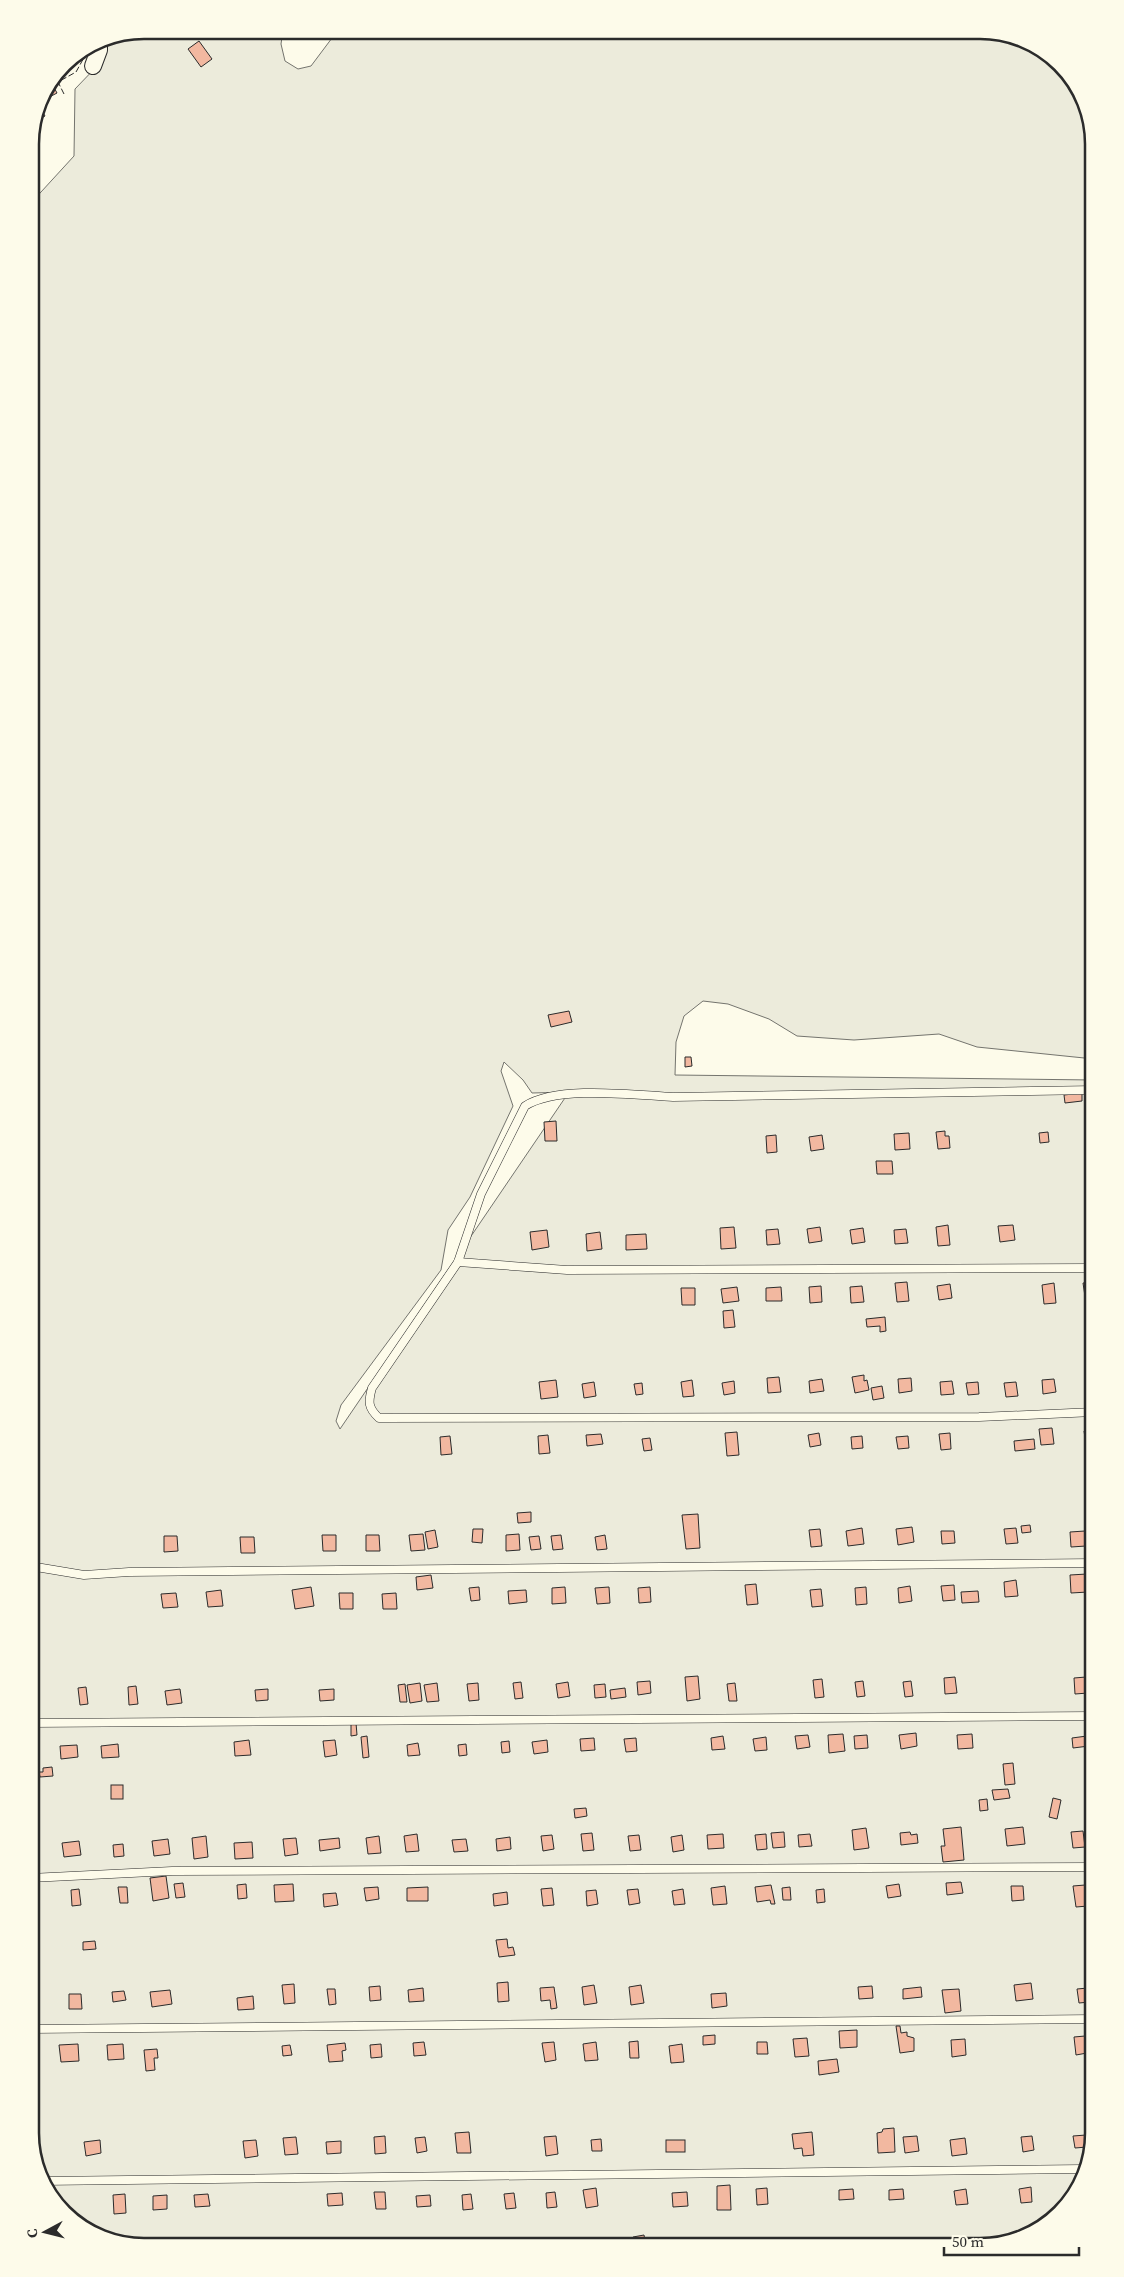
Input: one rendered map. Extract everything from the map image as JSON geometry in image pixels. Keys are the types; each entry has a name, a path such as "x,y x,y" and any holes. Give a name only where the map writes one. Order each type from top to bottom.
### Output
{"street":[{"path":"93,66 99,49"}],"lane":[{"path":"1085,1090 673,1098 609,1093 560,1095 534,1100 525,1106 481,1194 458,1262 372,1388 368,1401 370,1410 379,1418 979,1416 1085,1412"},
{"path":"458,1262 567,1270 1085,1268"},
{"path":"39,1568 84,1575 129,1572 1085,1563"},
{"path":"39,1723 1085,1716"},
{"path":"39,1878 172,1871 1085,1867"},
{"path":"39,2029 1085,2019"},
{"path":"50,2181 1079,2170"}],"shaded area":[{"path":"143,39 282,39 285,61 298,69 311,66 331,39 987,39 1014,44 1039,56 1068,85 1077,103 1082,116 1085,137 1085,1058 977,1047 939,1034 854,1040 797,1036 769,1019 728,1004 703,1001 684,1016 676,1042 675,1075 1085,1080 1085,2134 1082,2161 1068,2192 1055,2208 1044,2217 1021,2230 1008,2235 981,2238 137,2238 110,2233 80,2217 60,2197 47,2174 42,2161 39,2140 39,194 74,156 75,89 99,64 104,46 123,41","holes":["504,1062 523,1080 532,1093 569,1092 340,1429 336,1421 341,1405 441,1270 448,1230 470,1197 513,1106 501,1071"]}],"building":[{"path":"199,41 212,59 201,67 188,49"},
{"path":"55,89 57,93 50,97"},
{"path":"569,1011 572,1022 551,1027 548,1015"},
{"path":"685,1057 691,1057 692,1066 685,1067"},
{"path":"1082,1093 1082,1101 1065,1103 1064,1095"},
{"path":"556,1121 557,1141 545,1141 544,1122"},
{"path":"945,1131 945,1136 949,1136 950,1148 938,1149 936,1132"},
{"path":"1048,1132 1049,1142 1040,1143 1039,1133"},
{"path":"909,1133 910,1149 895,1150 894,1134"},
{"path":"776,1135 777,1152 767,1153 766,1136"},
{"path":"822,1135 824,1149 811,1151 809,1137"},
{"path":"876,1161 892,1161 893,1174 877,1174"},
{"path":"948,1225 950,1245 938,1246 936,1227"},
{"path":"1013,1225 1015,1240 1000,1242 998,1226"},
{"path":"734,1227 736,1248 721,1249 720,1228"},
{"path":"820,1227 822,1241 809,1243 807,1229"},
{"path":"863,1228 865,1242 852,1244 850,1230"},
{"path":"778,1229 780,1244 767,1245 766,1230"},
{"path":"906,1229 908,1243 895,1244 894,1230"},
{"path":"547,1230 549,1247 532,1250 530,1232"},
{"path":"600,1232 602,1249 587,1251 586,1234"},
{"path":"646,1234 647,1249 626,1250 626,1235"},
{"path":"907,1282 909,1301 897,1302 895,1283"},
{"path":"1054,1283 1056,1303 1044,1304 1042,1285"},
{"path":"950,1284 952,1298 939,1300 937,1286"},
{"path":"821,1286 822,1302 810,1303 809,1287"},
{"path":"862,1286 864,1302 851,1303 850,1287"},
{"path":"737,1287 739,1301 723,1303 721,1289"},
{"path":"781,1287 782,1301 766,1301 766,1288"},
{"path":"681,1288 695,1288 695,1305 682,1305"},
{"path":"733,1310 735,1327 724,1328 723,1311"},
{"path":"885,1317 886,1331 880,1332 880,1326 867,1327 866,1319"},
{"path":"864,1375 864,1381 867,1380 869,1390 855,1393 852,1377"},
{"path":"779,1377 781,1392 768,1393 767,1378"},
{"path":"911,1378 912,1391 899,1393 898,1379"},
{"path":"822,1379 824,1391 810,1393 809,1381"},
{"path":"1054,1379 1056,1392 1043,1394 1042,1380"},
{"path":"556,1380 558,1397 541,1399 539,1382"},
{"path":"692,1380 694,1396 683,1397 681,1382"},
{"path":"734,1381 735,1393 724,1395 722,1383"},
{"path":"952,1381 954,1394 941,1395 940,1382"},
{"path":"594,1382 596,1396 584,1398 582,1384"},
{"path":"978,1382 979,1394 968,1395 966,1383"},
{"path":"1016,1382 1018,1396 1006,1397 1004,1383"},
{"path":"642,1383 643,1394 636,1395 634,1384"},
{"path":"882,1386 884,1398 873,1400 871,1388"},
{"path":"1052,1428 1054,1444 1041,1445 1039,1429"},
{"path":"737,1432 739,1455 727,1456 725,1433"},
{"path":"819,1433 821,1445 810,1447 808,1435"},
{"path":"950,1433 951,1449 941,1450 939,1434"},
{"path":"601,1434 603,1444 587,1446 586,1435"},
{"path":"548,1435 550,1453 539,1454 538,1436"},
{"path":"450,1436 452,1454 441,1455 440,1437"},
{"path":"862,1436 863,1448 852,1449 851,1437"},
{"path":"908,1436 909,1448 898,1449 896,1437"},
{"path":"650,1438 652,1450 644,1451 642,1439"},
{"path":"1034,1439 1035,1449 1015,1451 1014,1441"},
{"path":"531,1512 531,1522 518,1523 517,1513"},
{"path":"698,1514 700,1548 686,1549 682,1515"},
{"path":"1030,1525 1031,1532 1022,1533 1021,1526"},
{"path":"912,1527 914,1542 898,1545 896,1529"},
{"path":"862,1528 864,1544 848,1546 846,1531"},
{"path":"1016,1528 1018,1543 1006,1544 1004,1529"},
{"path":"473,1529 483,1529 482,1543 472,1542"},
{"path":"820,1529 822,1546 811,1547 809,1530"},
{"path":"435,1530 438,1547 428,1549 425,1532"},
{"path":"941,1531 954,1531 955,1543 942,1544"},
{"path":"1085,1531 1085,1546 1071,1547 1070,1532"},
{"path":"423,1534 425,1550 411,1551 409,1535"},
{"path":"519,1534 520,1550 506,1551 506,1535"},
{"path":"322,1535 336,1535 336,1551 323,1551"},
{"path":"366,1535 379,1535 380,1551 366,1551"},
{"path":"561,1535 563,1549 553,1550 551,1536"},
{"path":"605,1535 607,1549 597,1550 595,1537"},
{"path":"164,1536 177,1536 178,1551 164,1552"},
{"path":"539,1536 541,1549 531,1550 529,1537"},
{"path":"240,1537 254,1537 255,1553 241,1553"},
{"path":"1085,1574 1085,1592 1071,1593 1070,1575"},
{"path":"431,1575 433,1588 417,1590 416,1577"},
{"path":"1016,1580 1018,1596 1005,1597 1004,1582"},
{"path":"756,1584 758,1604 747,1605 745,1585"},
{"path":"954,1585 955,1600 943,1601 941,1586"},
{"path":"910,1586 912,1601 899,1603 898,1588"},
{"path":"311,1587 314,1606 295,1609 292,1590"},
{"path":"479,1587 480,1600 471,1601 469,1588"},
{"path":"565,1587 566,1603 552,1604 552,1588"},
{"path":"609,1587 610,1603 597,1604 595,1588"},
{"path":"650,1587 651,1602 639,1603 638,1588"},
{"path":"866,1587 867,1604 856,1605 855,1588"},
{"path":"821,1589 823,1606 812,1607 810,1590"},
{"path":"221,1590 223,1606 208,1607 206,1592"},
{"path":"526,1590 527,1602 509,1604 508,1591"},
{"path":"978,1591 979,1602 962,1603 961,1592"},
{"path":"176,1593 178,1607 163,1608 161,1594"},
{"path":"339,1593 353,1593 353,1609 340,1609"},
{"path":"396,1593 397,1609 383,1609 382,1594"},
{"path":"698,1676 700,1699 687,1701 685,1677"},
{"path":"955,1677 957,1693 945,1694 944,1678"},
{"path":"1085,1677 1085,1693 1075,1694 1074,1678"},
{"path":"822,1679 824,1697 815,1698 813,1680"},
{"path":"650,1681 651,1693 638,1695 637,1682"},
{"path":"863,1681 865,1696 857,1697 855,1682"},
{"path":"911,1681 913,1696 905,1697 903,1682"},
{"path":"521,1682 523,1698 515,1699 513,1683"},
{"path":"568,1682 570,1696 558,1698 556,1684"},
{"path":"420,1683 422,1701 410,1703 407,1685"},
{"path":"437,1683 439,1701 427,1702 424,1685"},
{"path":"478,1683 479,1700 469,1701 467,1684"},
{"path":"735,1683 737,1701 729,1701 727,1684"},
{"path":"405,1684 407,1702 400,1702 398,1685"},
{"path":"605,1684 606,1697 595,1698 594,1685"},
{"path":"136,1686 138,1704 129,1705 128,1687"},
{"path":"86,1687 88,1704 80,1705 78,1688"},
{"path":"625,1688 626,1697 611,1699 610,1690"},
{"path":"180,1689 182,1703 167,1705 165,1691"},
{"path":"268,1689 268,1700 256,1701 255,1690"},
{"path":"334,1689 334,1700 320,1701 319,1690"},
{"path":"351,1723 356,1723 357,1735 351,1736"},
{"path":"916,1733 917,1746 901,1749 899,1735"},
{"path":"843,1734 845,1751 829,1753 828,1735"},
{"path":"972,1734 973,1748 958,1749 957,1735"},
{"path":"808,1735 810,1747 797,1749 795,1736"},
{"path":"867,1735 868,1748 855,1749 854,1736"},
{"path":"367,1736 369,1757 363,1758 361,1737"},
{"path":"723,1736 725,1749 712,1750 711,1738"},
{"path":"1085,1736 1085,1746 1073,1748 1072,1738"},
{"path":"766,1737 767,1750 755,1751 753,1739"},
{"path":"594,1738 595,1750 581,1751 580,1739"},
{"path":"636,1738 637,1751 626,1752 624,1739"},
{"path":"249,1740 251,1755 235,1756 234,1742"},
{"path":"335,1740 337,1755 325,1757 323,1741"},
{"path":"547,1740 548,1752 534,1754 532,1742"},
{"path":"509,1741 510,1752 502,1753 501,1742"},
{"path":"418,1743 420,1755 408,1756 407,1745"},
{"path":"118,1744 119,1757 102,1758 101,1746"},
{"path":"466,1744 467,1755 459,1756 458,1745"},
{"path":"77,1745 78,1757 61,1759 60,1746"},
{"path":"1013,1763 1015,1784 1005,1785 1003,1764"},
{"path":"52,1767 53,1776 40,1777 39,1772 43,1772 43,1768"},
{"path":"111,1785 123,1785 123,1799 111,1799"},
{"path":"1008,1789 1010,1798 994,1800 992,1790"},
{"path":"1053,1798 1061,1800 1057,1819 1049,1817"},
{"path":"987,1799 988,1810 980,1811 979,1800"},
{"path":"586,1808 587,1816 575,1818 574,1809"},
{"path":"961,1827 964,1860 943,1862 941,1846 945,1846 943,1829"},
{"path":"1023,1827 1025,1844 1007,1846 1005,1829"},
{"path":"866,1828 869,1848 854,1850 852,1830"},
{"path":"1083,1831 1085,1847 1073,1848 1071,1832"},
{"path":"784,1832 785,1847 773,1848 771,1833"},
{"path":"910,1832 911,1835 917,1834 918,1843 901,1845 900,1833"},
{"path":"592,1833 594,1850 583,1851 581,1834"},
{"path":"417,1834 419,1851 406,1852 404,1836"},
{"path":"723,1834 724,1848 708,1849 707,1835"},
{"path":"766,1834 767,1849 757,1850 755,1835"},
{"path":"810,1834 812,1846 799,1847 798,1835"},
{"path":"552,1835 554,1849 543,1851 541,1836"},
{"path":"639,1835 641,1850 630,1851 628,1836"},
{"path":"682,1835 684,1850 673,1852 671,1837"},
{"path":"206,1836 208,1857 194,1859 192,1838"},
{"path":"379,1836 381,1853 368,1854 366,1838"},
{"path":"510,1837 511,1849 497,1851 496,1839"},
{"path":"296,1838 298,1854 285,1856 283,1839"},
{"path":"339,1838 340,1848 320,1851 319,1840"},
{"path":"168,1839 170,1854 154,1856 152,1841"},
{"path":"466,1839 468,1851 454,1852 452,1840"},
{"path":"79,1841 81,1855 64,1857 62,1843"},
{"path":"252,1842 253,1858 235,1859 234,1843"},
{"path":"123,1844 124,1856 114,1857 113,1845"},
{"path":"166,1876 169,1898 153,1901 150,1878"},
{"path":"961,1882 963,1893 947,1895 946,1883"},
{"path":"183,1883 185,1897 176,1898 174,1884"},
{"path":"246,1884 247,1898 238,1899 237,1885"},
{"path":"293,1884 294,1901 275,1902 274,1885"},
{"path":"899,1884 901,1896 888,1898 886,1886"},
{"path":"771,1885 775,1904 771,1904 770,1900 757,1902 755,1887"},
{"path":"1085,1885 1085,1906 1076,1907 1073,1886"},
{"path":"725,1886 727,1904 713,1905 711,1888"},
{"path":"1011,1886 1023,1886 1024,1900 1012,1901"},
{"path":"118,1887 127,1887 128,1903 120,1903"},
{"path":"378,1887 379,1899 366,1901 364,1888"},
{"path":"428,1887 428,1901 407,1901 407,1888"},
{"path":"790,1887 791,1900 783,1900 782,1888"},
{"path":"552,1888 554,1905 543,1906 541,1889"},
{"path":"79,1889 81,1905 72,1906 71,1890"},
{"path":"638,1889 640,1903 629,1905 627,1890"},
{"path":"683,1889 685,1904 674,1905 672,1891"},
{"path":"824,1889 825,1902 817,1903 816,1890"},
{"path":"596,1890 598,1904 587,1906 586,1891"},
{"path":"507,1892 508,1904 494,1906 493,1894"},
{"path":"336,1893 338,1905 324,1907 323,1894"},
{"path":"507,1939 508,1948 513,1947 515,1955 499,1957 496,1940"},
{"path":"95,1941 96,1949 83,1950 83,1942"},
{"path":"508,1982 509,2001 498,2002 497,1983"},
{"path":"1031,1983 1033,1999 1016,2001 1014,1985"},
{"path":"294,1984 295,2003 284,2004 282,1985"},
{"path":"594,1985 597,2003 584,2005 582,1987"},
{"path":"641,1985 644,2003 631,2005 629,1987"},
{"path":"380,1986 381,2000 370,2001 369,1987"},
{"path":"872,1986 873,1998 859,1999 858,1987"},
{"path":"554,1987 557,2008 551,2009 550,2000 541,2001 540,1988"},
{"path":"921,1987 922,1997 903,1999 903,1989"},
{"path":"423,1988 424,2001 409,2002 408,1990"},
{"path":"1085,1988 1085,2002 1079,2003 1077,1989"},
{"path":"327,1989 335,1989 336,2004 329,2005"},
{"path":"959,1989 961,2011 945,2013 942,1990"},
{"path":"170,1990 172,2004 152,2007 150,1992"},
{"path":"124,1991 126,2000 113,2002 112,1992"},
{"path":"726,1993 727,2006 712,2008 711,1994"},
{"path":"69,1994 81,1994 82,2009 69,2009"},
{"path":"253,1996 254,2009 238,2010 237,1998"},
{"path":"896,2026 900,2026 901,2033 907,2032 907,2036 914,2038 914,2051 900,2053"},
{"path":"857,2030 857,2047 840,2048 839,2031"},
{"path":"715,2035 715,2044 703,2045 703,2036"},
{"path":"1085,2036 1085,2053 1076,2055 1074,2037"},
{"path":"807,2038 809,2056 795,2057 793,2039"},
{"path":"965,2039 966,2055 952,2057 951,2040"},
{"path":"638,2041 639,2058 630,2058 629,2042"},
{"path":"424,2042 426,2055 414,2056 413,2043"},
{"path":"554,2042 556,2060 545,2062 542,2043"},
{"path":"596,2042 598,2060 585,2061 583,2044"},
{"path":"757,2042 767,2042 768,2054 757,2054"},
{"path":"345,2043 346,2050 342,2051 343,2061 329,2062 327,2045"},
{"path":"78,2044 79,2061 61,2062 59,2045"},
{"path":"123,2044 124,2059 108,2060 107,2045"},
{"path":"381,2044 382,2057 371,2058 370,2045"},
{"path":"682,2044 684,2062 671,2063 669,2046"},
{"path":"290,2045 292,2055 283,2056 282,2046"},
{"path":"157,2049 158,2058 154,2058 155,2070 146,2071 144,2050"},
{"path":"837,2059 839,2072 819,2075 818,2061"},
{"path":"894,2128 895,2152 878,2153 877,2133 882,2132 883,2129"},
{"path":"469,2132 471,2153 457,2153 455,2133"},
{"path":"812,2132 814,2155 803,2156 802,2148 794,2149 792,2134"},
{"path":"1085,2135 1084,2147 1075,2148 1073,2136"},
{"path":"385,2136 386,2153 375,2154 374,2137"},
{"path":"556,2136 558,2154 546,2156 544,2137"},
{"path":"917,2136 919,2151 905,2153 903,2137"},
{"path":"1032,2136 1034,2150 1023,2152 1021,2137"},
{"path":"296,2137 298,2154 285,2155 283,2138"},
{"path":"425,2137 427,2151 417,2153 415,2138"},
{"path":"965,2138 967,2154 952,2156 950,2140"},
{"path":"601,2139 602,2151 592,2151 591,2140"},
{"path":"100,2140 101,2153 86,2156 84,2142"},
{"path":"256,2140 258,2156 245,2158 243,2141"},
{"path":"666,2140 685,2140 685,2152 666,2152"},
{"path":"341,2141 341,2153 327,2154 326,2142"},
{"path":"730,2185 731,2210 717,2210 717,2186"},
{"path":"1031,2187 1032,2202 1021,2203 1019,2189"},
{"path":"596,2188 598,2206 586,2208 583,2190"},
{"path":"767,2188 768,2204 757,2205 756,2189"},
{"path":"853,2189 854,2199 839,2200 839,2190"},
{"path":"903,2189 904,2199 889,2200 889,2190"},
{"path":"966,2189 968,2204 956,2205 954,2191"},
{"path":"374,2192 385,2192 386,2209 376,2209"},
{"path":"555,2192 557,2207 547,2208 546,2193"},
{"path":"687,2192 688,2206 673,2207 672,2193"},
{"path":"342,2193 343,2205 328,2206 327,2194"},
{"path":"514,2193 516,2208 506,2209 504,2194"},
{"path":"125,2194 126,2213 114,2214 113,2195"},
{"path":"208,2194 210,2206 195,2207 194,2195"},
{"path":"471,2194 473,2209 463,2210 462,2195"},
{"path":"167,2195 167,2209 153,2210 153,2196"},
{"path":"430,2195 431,2206 417,2207 416,2196"},
{"path":"644,2235 644,2238 633,2238"}],"fence":[{"path":"59,81 76,72 85,56"},
{"path":"58,83 64,94"}]}
